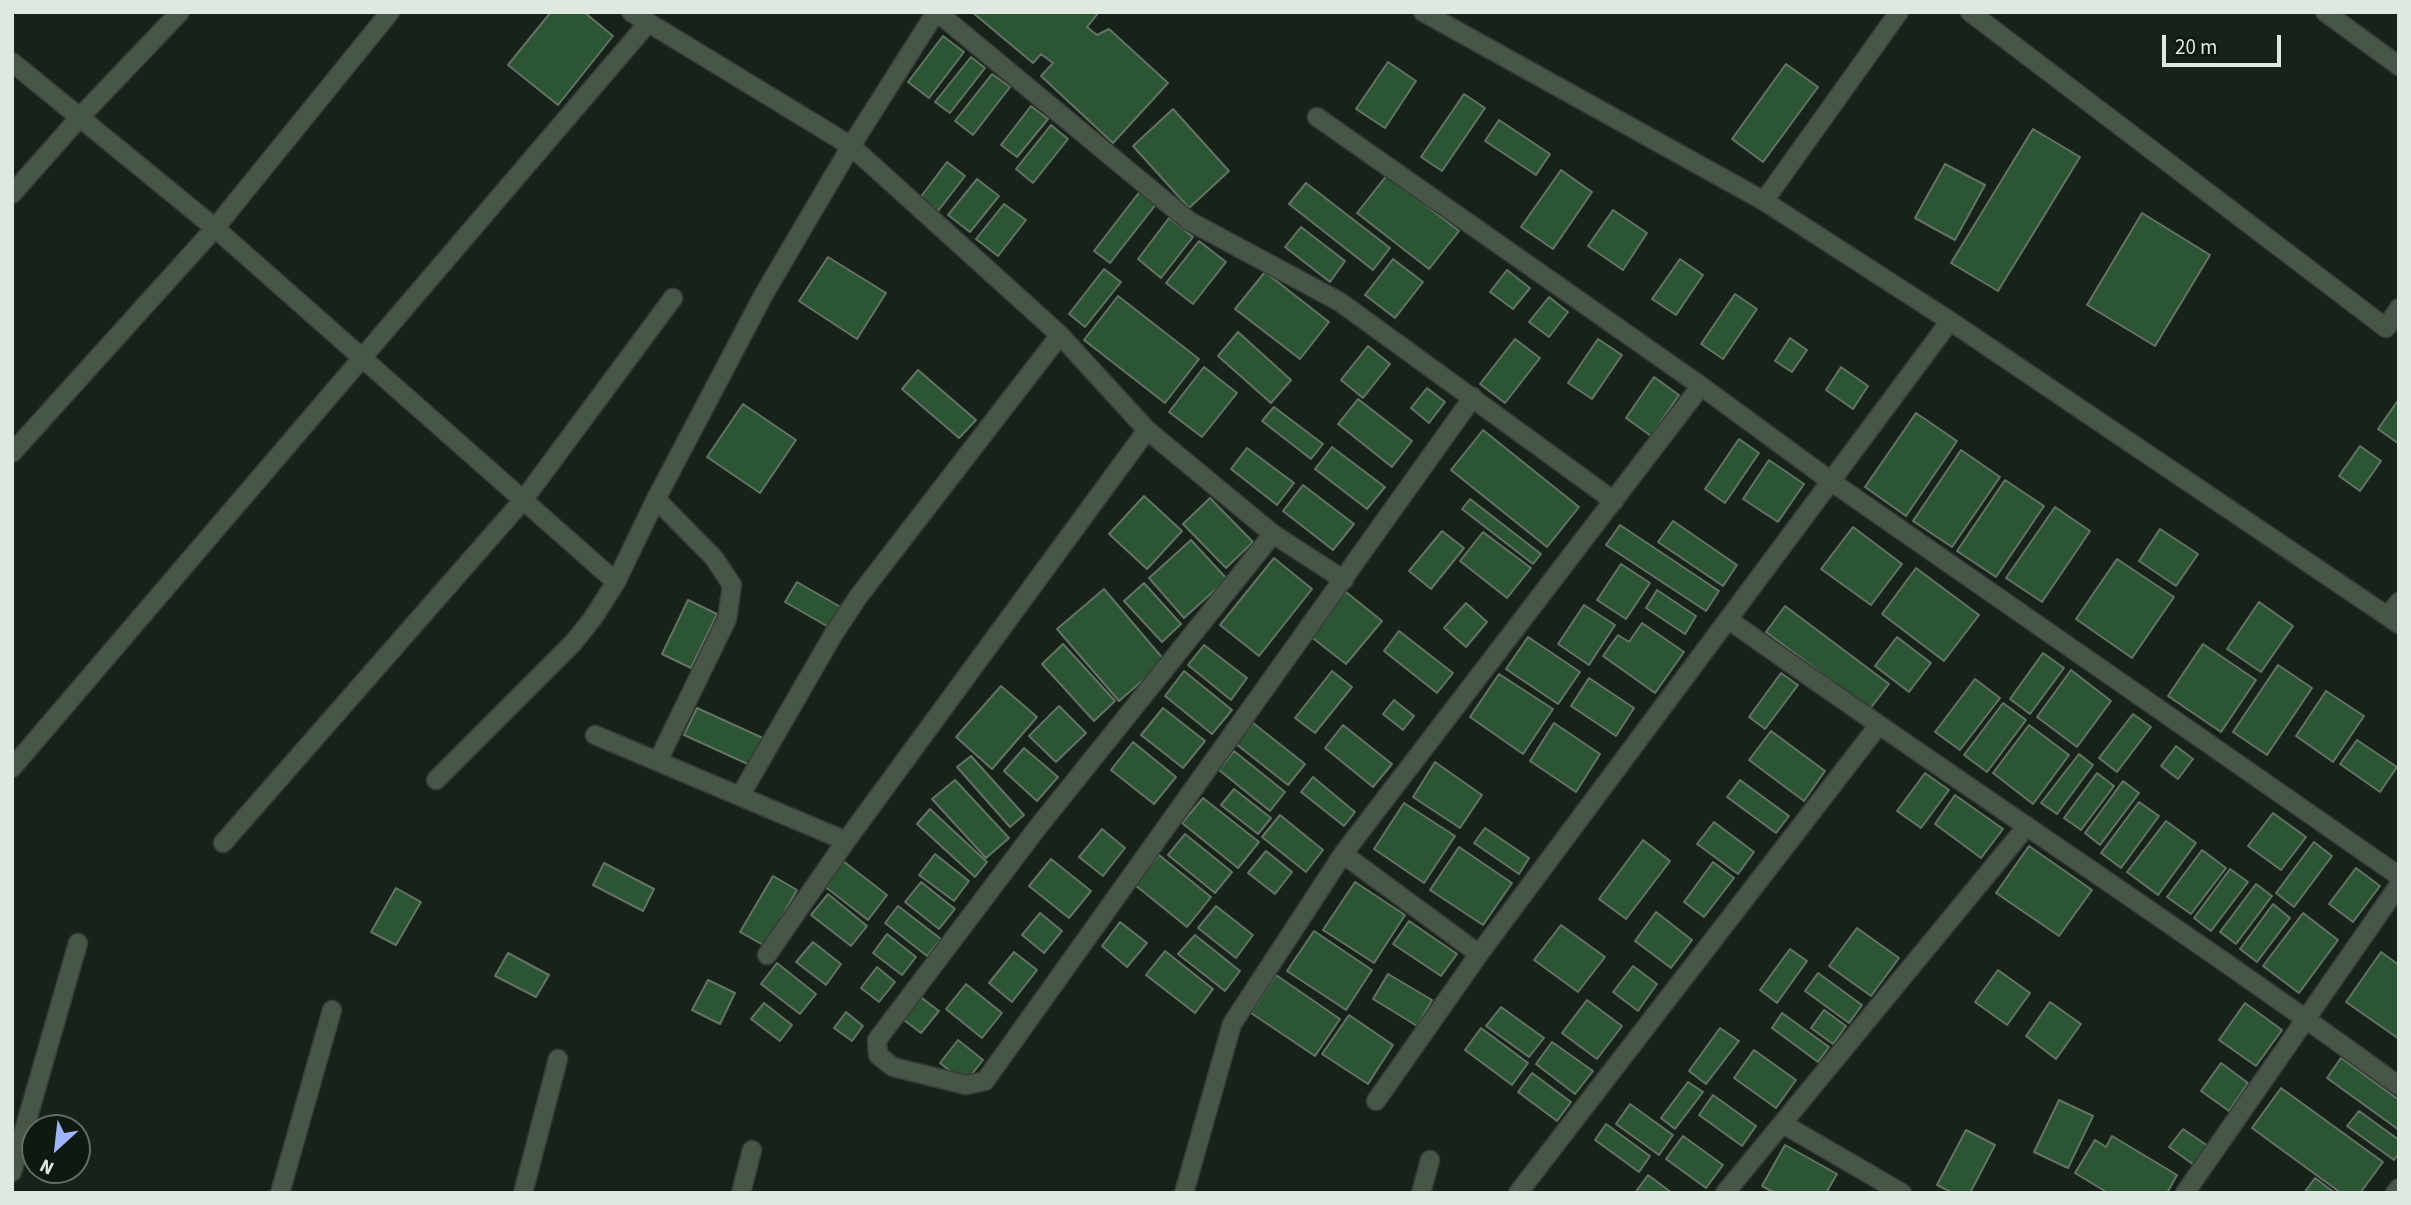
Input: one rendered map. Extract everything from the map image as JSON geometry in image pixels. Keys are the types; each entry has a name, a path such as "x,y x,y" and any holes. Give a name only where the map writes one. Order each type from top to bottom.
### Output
{"street":[{"path":"12,194 80,117 180,12"},
{"path":"12,453 215,228 390,12"},
{"path":"631,12 851,146 1060,335 1147,430 1273,534 1344,580"},
{"path":"436,780 573,643 593,618 616,582 656,499 764,294 851,146 936,12 1189,221 1340,302 1614,501"},
{"path":"1423,12 1764,201 2395,614"},
{"path":"1764,201 1899,12"},
{"path":"1970,12 2386,328 2399,309"},
{"path":"2325,12 2399,66"},
{"path":"12,768 648,23"},
{"path":"12,62 215,228 616,582"},
{"path":"1317,117 1701,386 1832,482 2399,876"},
{"path":"223,843 524,499 673,298"},
{"path":"1376,1101 1479,954 1950,321"},
{"path":"740,796 833,635 859,597 1060,335"},
{"path":"1184,1193 1232,1024 1343,854 1701,386"},
{"path":"1273,534 1038,827 877,1040 878,1055 893,1066 966,1085 985,1081 1473,397"},
{"path":"767,955 846,841 1147,430"},
{"path":"656,499 713,558 732,585 727,620 658,761"},
{"path":"1730,620 1878,726 2027,826 2399,1086"},
{"path":"1518,1193 1878,726"},
{"path":"595,735 846,841"},
{"path":"1725,1193 2027,826"},
{"path":"1343,854 1479,954"},
{"path":"2185,1193 2399,885"},
{"path":"12,1171 78,943"},
{"path":"280,1193 332,1010"},
{"path":"523,1193 558,1059"},
{"path":"1783,1124 1902,1193"},
{"path":"741,1193 752,1150"},
{"path":"1421,1193 1430,1160"},
{"path":"2395,1193 2399,1188"}],"building":[{"path":"551,12 584,12 613,36 558,105 508,65"},
{"path":"972,12 1099,12 1087,27 1097,35 1109,29 1168,83 1113,143 1041,76 1053,63 1041,54 1033,63"},
{"path":"943,36 964,52 929,98 908,82"},
{"path":"971,57 985,68 950,113 935,102"},
{"path":"1388,62 1416,81 1385,128 1356,109"},
{"path":"1786,64 1818,87 1763,162 1732,139"},
{"path":"992,74 1010,87 973,135 955,121"},
{"path":"1464,94 1485,108 1442,171 1421,157"},
{"path":"1031,106 1048,119 1017,157 1001,145"},
{"path":"1173,109 1229,171 1189,208 1133,146"},
{"path":"1499,120 1550,154 1536,175 1485,141"},
{"path":"1051,125 1068,139 1033,183 1016,169"},
{"path":"2033,129 2080,157 1998,291 1951,263"},
{"path":"947,162 965,176 938,211 920,198"},
{"path":"1945,164 1985,185 1955,240 1915,218"},
{"path":"1561,170 1592,192 1553,249 1521,227"},
{"path":"1387,175 1459,231 1429,269 1357,213"},
{"path":"977,179 999,196 970,232 948,215"},
{"path":"1306,183 1390,248 1373,270 1289,204"},
{"path":"1141,190 1157,203 1110,263 1094,251"},
{"path":"1004,204 1026,220 998,256 976,239"},
{"path":"1613,210 1647,233 1623,270 1588,246"},
{"path":"2142,213 2210,255 2155,346 2087,305"},
{"path":"1169,218 1193,237 1161,278 1138,259"},
{"path":"1301,227 1345,261 1330,282 1285,247"},
{"path":"1199,241 1226,262 1193,304 1166,283"},
{"path":"828,257 886,293 857,339 799,301"},
{"path":"1393,259 1423,282 1395,318 1365,295"},
{"path":"1680,259 1703,275 1676,315 1652,299"},
{"path":"1104,269 1121,282 1085,327 1069,314"},
{"path":"1507,270 1530,288 1513,309 1490,292"},
{"path":"1265,272 1329,322 1300,359 1235,309"},
{"path":"1735,294 1757,309 1723,359 1701,344"},
{"path":"1118,296 1199,359 1165,403 1084,340"},
{"path":"1549,297 1568,312 1549,337 1529,322"},
{"path":"1238,332 1291,380 1271,403 1218,356"},
{"path":"1790,338 1807,350 1792,372 1775,361"},
{"path":"1515,339 1540,358 1505,403 1480,384"},
{"path":"1598,339 1622,355 1592,399 1568,383"},
{"path":"1368,346 1390,364 1363,398 1341,380"},
{"path":"1204,367 1237,393 1202,437 1169,412"},
{"path":"1841,367 1868,386 1853,409 1826,390"},
{"path":"918,370 976,420 959,438 902,389"},
{"path":"1654,377 1679,395 1651,436 1626,418"},
{"path":"1427,388 1445,402 1429,423 1411,408"},
{"path":"1358,399 1412,441 1392,467 1338,424"},
{"path":"2399,399 2399,444 2378,429"},
{"path":"743,404 796,440 760,493 707,457"},
{"path":"1274,407 1323,444 1311,459 1262,421"},
{"path":"1916,413 1957,441 1906,516 1865,487"},
{"path":"1483,430 1579,507 1547,547 1451,470"},
{"path":"1739,439 1759,453 1725,503 1705,489"},
{"path":"2360,446 2381,461 2360,491 2339,476"},
{"path":"1332,447 1385,487 1367,509 1315,469"},
{"path":"1247,448 1294,483 1277,505 1231,469"},
{"path":"1961,450 2000,477 1952,547 1913,521"},
{"path":"1769,460 1804,484 1778,522 1743,499"},
{"path":"2005,480 2044,506 1996,577 1957,551"},
{"path":"1303,485 1354,524 1333,550 1283,511"},
{"path":"1144,496 1182,531 1147,569 1109,534"},
{"path":"1210,498 1253,542 1226,568 1183,524"},
{"path":"1470,499 1541,554 1533,564 1462,509"},
{"path":"2055,507 2090,531 2042,602 2006,578"},
{"path":"1673,521 1737,565 1723,586 1658,542"},
{"path":"1620,525 1719,591 1706,611 1606,545"},
{"path":"1853,527 1902,564 1871,605 1821,569"},
{"path":"2160,529 2198,554 2176,586 2139,561"},
{"path":"1442,531 1464,548 1431,589 1409,571"},
{"path":"1483,532 1531,568 1507,598 1460,561"},
{"path":"1191,540 1227,579 1184,618 1149,578"},
{"path":"1274,558 1312,589 1259,656 1220,625"},
{"path":"2117,559 2174,597 2132,658 2076,619"},
{"path":"1621,564 1650,583 1626,619 1597,600"},
{"path":"1916,568 1979,615 1944,661 1882,614"},
{"path":"797,582 844,609 832,629 785,602"},
{"path":"1144,583 1181,624 1162,642 1124,601"},
{"path":"1104,589 1165,661 1119,701 1057,629"},
{"path":"1657,590 1696,616 1685,634 1646,608"},
{"path":"1346,592 1382,621 1346,664 1310,636"},
{"path":"688,600 717,614 691,668 662,654"},
{"path":"2259,602 2293,626 2261,672 2227,649"},
{"path":"1466,603 1487,622 1466,647 1444,628"},
{"path":"1584,605 1615,625 1589,665 1558,644"},
{"path":"1785,606 1889,684 1870,709 1766,632"},
{"path":"1642,623 1684,652 1655,693 1603,656 1618,635 1629,642"},
{"path":"1399,631 1453,673 1437,693 1384,651"},
{"path":"1528,637 1580,672 1558,704 1506,669"},
{"path":"1897,637 1931,663 1909,692 1875,666"},
{"path":"1063,644 1115,701 1094,721 1042,664"},
{"path":"2203,644 2256,680 2221,732 2168,696"},
{"path":"1204,645 1247,678 1231,700 1188,665"},
{"path":"2043,653 2064,668 2030,714 2010,699"},
{"path":"2278,665 2312,688 2267,755 2233,732"},
{"path":"2071,670 2111,701 2077,747 2037,717"},
{"path":"1184,671 1232,710 1212,734 1165,696"},
{"path":"1332,671 1352,687 1315,733 1295,718"},
{"path":"1781,673 1798,685 1765,729 1749,717"},
{"path":"1499,674 1553,709 1523,754 1470,717"},
{"path":"1589,678 1634,708 1616,736 1571,706"},
{"path":"1975,679 2000,698 1960,750 1935,732"},
{"path":"1001,686 1037,717 992,769 956,737"},
{"path":"2326,691 2364,716 2333,762 2296,736"},
{"path":"1394,700 1414,716 1403,730 1383,714"},
{"path":"2003,703 2026,720 1987,772 1964,755"},
{"path":"1059,706 1086,733 1056,762 1029,736"},
{"path":"697,708 765,739 752,766 684,735"},
{"path":"1163,708 1205,741 1183,768 1141,735"},
{"path":"2133,714 2151,727 2117,772 2099,758"},
{"path":"1248,719 1305,764 1288,785 1231,740"},
{"path":"1554,723 1600,754 1576,792 1530,761"},
{"path":"1343,725 1392,764 1373,787 1325,748"},
{"path":"2029,725 2069,755 2033,804 1993,773"},
{"path":"1771,731 1825,771 1804,801 1749,760"},
{"path":"2357,740 2397,767 2380,792 2340,764"},
{"path":"1133,742 1176,777 1154,804 1111,770"},
{"path":"2176,746 2193,759 2178,779 2161,766"},
{"path":"1024,748 1058,777 1037,801 1004,771"},
{"path":"1234,751 1285,792 1270,811 1219,770"},
{"path":"2079,754 2093,765 2057,814 2041,803"},
{"path":"971,756 1024,815 1010,827 957,767"},
{"path":"1435,762 1482,795 1460,828 1413,797"},
{"path":"1925,773 1949,790 1921,828 1897,811"},
{"path":"2097,773 2114,786 2081,830 2064,818"},
{"path":"1313,777 1355,812 1344,826 1301,792"},
{"path":"955,780 1009,838 986,858 932,799"},
{"path":"1740,780 1789,816 1776,833 1727,797"},
{"path":"2123,781 2139,793 2100,845 2085,833"},
{"path":"1234,789 1271,818 1258,834 1221,805"},
{"path":"1955,795 2003,829 1981,858 1935,824"},
{"path":"1203,798 1259,842 1238,868 1182,823"},
{"path":"2139,802 2159,816 2121,868 2101,853"},
{"path":"1404,803 1455,836 1424,883 1374,849"},
{"path":"930,809 987,862 975,877 917,824"},
{"path":"2273,813 2306,837 2281,870 2248,846"},
{"path":"1280,815 1323,850 1306,872 1262,837"},
{"path":"2166,821 2196,843 2158,895 2127,872"},
{"path":"1714,822 1754,852 1738,874 1697,844"},
{"path":"1485,828 1529,858 1519,874 1474,843"},
{"path":"1102,829 1125,848 1103,876 1079,857"},
{"path":"1185,834 1232,872 1215,893 1168,855"},
{"path":"1643,840 1670,861 1626,919 1599,899"},
{"path":"2314,842 2332,856 2294,907 2276,893"},
{"path":"2029,846 2092,890 2059,936 1996,893"},
{"path":"1459,847 1512,883 1483,925 1430,890"},
{"path":"2202,850 2226,868 2191,914 2167,897"},
{"path":"1266,851 1292,872 1275,894 1248,873"},
{"path":"935,854 969,881 954,901 919,875"},
{"path":"1159,855 1211,897 1187,927 1135,885"},
{"path":"1051,859 1091,891 1069,918 1029,886"},
{"path":"843,861 887,895 868,920 823,885"},
{"path":"1713,862 1734,878 1704,917 1684,902"},
{"path":"604,863 654,889 643,911 593,885"},
{"path":"2356,868 2380,886 2353,922 2329,904"},
{"path":"2230,869 2248,882 2211,931 2194,918"},
{"path":"773,876 797,890 765,946 740,932"},
{"path":"921,882 955,909 939,929 905,902"},
{"path":"1355,882 1405,915 1374,963 1323,930"},
{"path":"2256,884 2272,896 2236,944 2220,932"},
{"path":"396,888 421,902 396,945 371,932"},
{"path":"828,894 867,926 851,946 811,915"},
{"path":"2273,904 2290,918 2257,962 2240,949"},
{"path":"898,906 941,939 927,956 885,923"},
{"path":"1216,906 1253,935 1236,958 1198,928"},
{"path":"1656,912 1692,940 1671,968 1635,941"},
{"path":"1040,913 1062,931 1044,953 1022,935"},
{"path":"2303,913 2338,940 2299,993 2263,966"},
{"path":"1409,921 1457,954 1441,976 1393,944"},
{"path":"1120,922 1147,943 1127,967 1102,946"},
{"path":"1561,925 1605,957 1578,992 1534,960"},
{"path":"1857,928 1899,958 1871,996 1829,966"},
{"path":"1314,931 1372,970 1346,1010 1287,971"},
{"path":"887,934 916,957 902,975 873,953"},
{"path":"1195,935 1240,971 1225,991 1178,954"},
{"path":"813,942 841,964 826,985 796,962"},
{"path":"1790,949 1807,961 1777,1003 1760,990"},
{"path":"1165,951 1213,989 1195,1013 1146,975"},
{"path":"1014,952 1037,970 1012,1002 989,983"},
{"path":"2381,952 2399,965 2399,1039 2346,1002"},
{"path":"508,953 549,975 536,997 495,976"},
{"path":"777,963 816,994 800,1014 761,984"},
{"path":"1633,966 1657,984 1638,1011 1613,992"},
{"path":"877,967 895,982 879,1002 861,988"},
{"path":"1998,970 2030,993 2007,1025 1975,1002"},
{"path":"1818,973 1862,1005 1849,1023 1805,991"},
{"path":"1388,974 1432,1000 1417,1026 1373,999"},
{"path":"1276,975 1340,1019 1315,1056 1251,1013"},
{"path":"708,980 735,993 720,1024 692,1010"},
{"path":"966,984 1002,1013 982,1038 946,1009"},
{"path":"918,995 939,1011 921,1033 900,1017"},
{"path":"1587,1000 1622,1026 1597,1059 1562,1033"},
{"path":"2050,1002 2081,1024 2056,1059 2026,1036"},
{"path":"764,1003 792,1025 780,1041 751,1019"},
{"path":"2245,1003 2282,1030 2256,1066 2219,1040"},
{"path":"1501,1007 1544,1038 1529,1057 1486,1026"},
{"path":"1824,1010 1846,1026 1833,1044 1811,1028"},
{"path":"846,1012 863,1026 852,1041 834,1028"},
{"path":"1782,1013 1829,1047 1818,1062 1772,1028"},
{"path":"1349,1015 1393,1045 1368,1084 1322,1054"},
{"path":"1481,1028 1528,1063 1512,1085 1465,1050"},
{"path":"1720,1028 1739,1041 1706,1084 1689,1071"},
{"path":"958,1040 983,1060 965,1083 940,1063"},
{"path":"1552,1042 1593,1071 1575,1094 1536,1064"},
{"path":"1754,1050 1796,1080 1776,1108 1734,1078"},
{"path":"2341,1058 2399,1100 2399,1130 2327,1078"},
{"path":"2221,1063 2248,1083 2229,1111 2201,1091"},
{"path":"1532,1073 1571,1102 1557,1121 1518,1092"},
{"path":"1688,1082 1703,1092 1675,1129 1661,1118"},
{"path":"2281,1088 2383,1162 2360,1193 2341,1193 2252,1128"},
{"path":"1713,1095 1756,1126 1742,1146 1699,1115"},
{"path":"2059,1100 2093,1116 2068,1168 2034,1152"},
{"path":"1630,1104 1673,1135 1659,1155 1616,1124"},
{"path":"2359,1111 2399,1140 2399,1153 2394,1160 2347,1126"},
{"path":"1606,1124 1650,1156 1639,1172 1595,1140"},
{"path":"2183,1129 2208,1146 2194,1165 2169,1147"},
{"path":"1966,1130 1995,1145 1970,1193 1953,1193 1937,1185"},
{"path":"1683,1136 1723,1165 1706,1188 1666,1159"},
{"path":"2112,1136 2177,1175 2167,1193 2108,1193 2075,1173 2095,1140 2106,1147"},
{"path":"1785,1145 1837,1174 1826,1193 1775,1193 1762,1186"},
{"path":"1648,1175 1672,1193 1635,1193"},
{"path":"2315,1178 2335,1193 2304,1193"}]}
